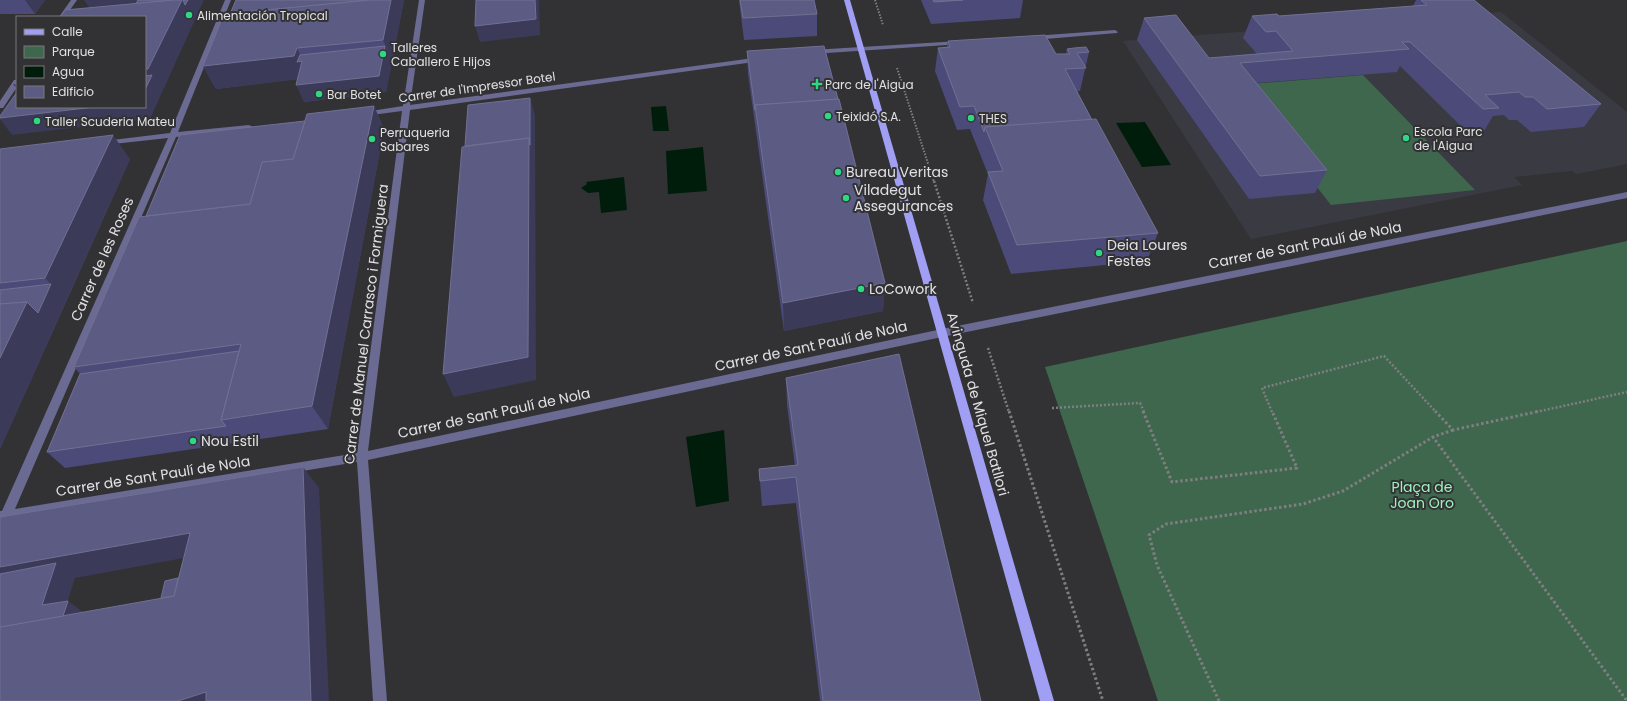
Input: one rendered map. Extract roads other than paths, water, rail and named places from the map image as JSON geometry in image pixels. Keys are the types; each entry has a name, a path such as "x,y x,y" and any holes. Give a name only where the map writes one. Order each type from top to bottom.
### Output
{"main road":[{"name":"Avinguda de Miquel Batllori","path":"847,0 1047,701"}],"street":[{"path":"63,16 74,0"},
{"name":"Carrer de les Roses","path":"0,529 3,515 173,135 228,0"},
{"name":"Carrer de Manuel Carrasco i Formiguera","path":"380,701 362,457 406,109 422,0"},
{"path":"1022,39 1115,32"},
{"path":"804,54 860,48 891,49 968,43"},
{"name":"Carrer de l'Impressor Botel","path":"358,115 766,59"},
{"path":"0,106 16,83"},
{"path":"94,145 257,126"},
{"name":"Carrer de Sant Paulí de Nola","path":"3,515 362,457 942,333 1627,195"}],"water":[{"path":"666,106 669,131 653,131 651,107"},
{"path":"1145,122 1171,165 1142,167 1116,123"},
{"path":"703,147 707,191 668,194 666,151"},
{"path":"624,177 627,210 601,213 599,192 588,193 581,188 587,184 586,182"},
{"path":"724,430 729,501 696,507 686,437"}],"place":[{"name":"Alimentación Tropical","path":"189,15"},
{"name":"Talleres Caballero E Hijos","path":"383,54"},
{"name":"Parc de l'Aigua","path":"817,84"},
{"name":"Bar Botet","path":"319,94"},
{"name":"Teixidó S.A.","path":"828,116"},
{"name":"THES","path":"971,118"},
{"name":"Taller Scuderia Mateu","path":"37,121"},
{"name":"Escola Parc de l'Aigua","path":"1406,138"},
{"name":"Perruqueria Sabares","path":"372,139"},
{"name":"Bureau Veritas","path":"838,172"},
{"name":"Viladegut Assegurances","path":"846,198"},
{"name":"Deia Loures Festes","path":"1099,253"},
{"name":"LoCowork","path":"861,289"},
{"name":"Nou Estil","path":"193,441"}],"park label":[{"name":"Plaça de Joan Oro","path":"1422,496"}]}
